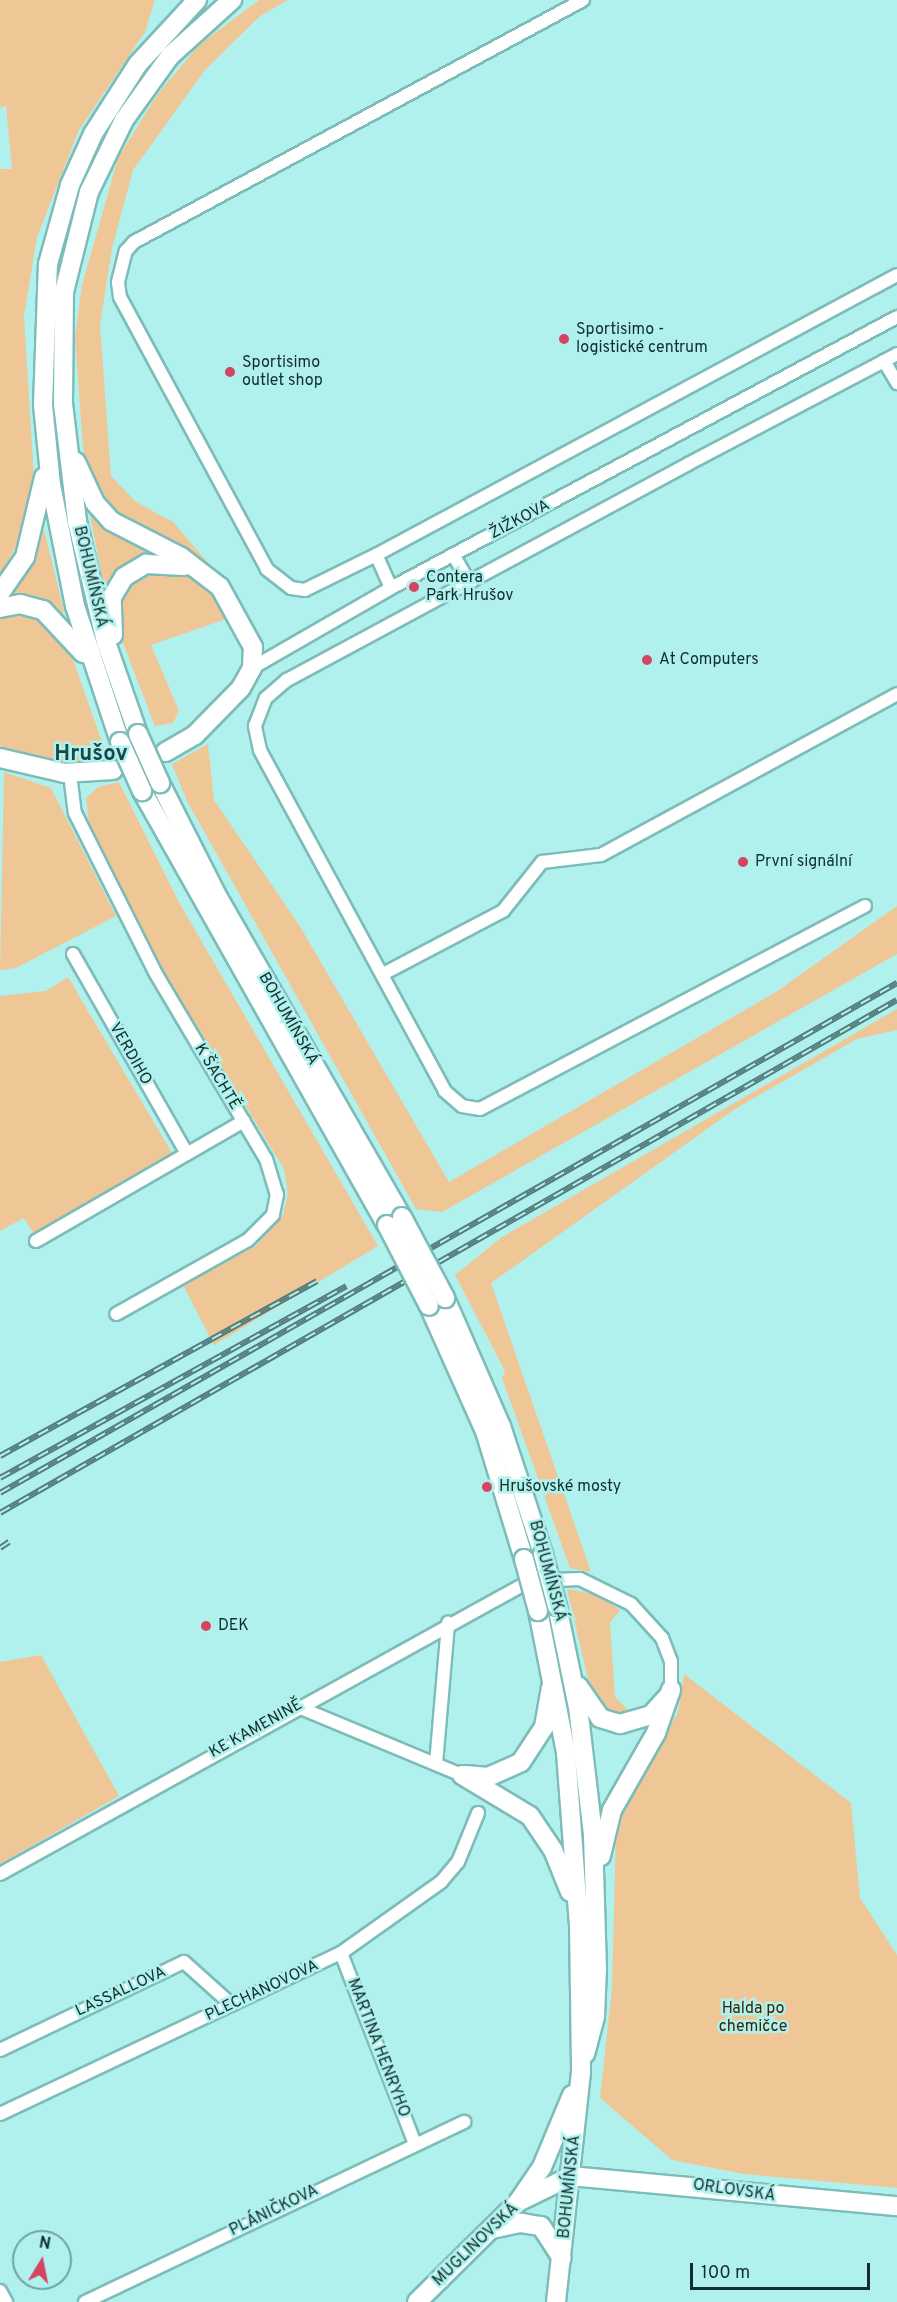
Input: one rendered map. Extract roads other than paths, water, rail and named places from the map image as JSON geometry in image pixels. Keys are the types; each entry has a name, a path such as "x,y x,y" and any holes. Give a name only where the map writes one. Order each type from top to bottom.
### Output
{"main road":[{"name":"BOHUMÍNSKÁ","path":"197,0 122,87 81,159 61,212 45,303 46,445 65,564 100,689 142,791 394,1221"},
{"name":"BOHUMÍNSKÁ","path":"232,0 153,76 99,167 65,284 63,404 85,560 119,683 160,783 216,894 394,1221 501,1426 543,1554 568,1656 585,1760 596,1878 595,2017 581,2072"},
{"path":"63,404 77,464 95,503 123,529 203,571 241,620 253,647 252,668"},
{"path":"0,593 32,538 46,445"},
{"path":"119,683 111,611 117,586 146,564 172,562 203,571"},
{"path":"0,608 31,605 54,618 77,644 100,689"},
{"name":"ŽIŽKOVA","path":"166,753 206,725 252,668"},
{"path":"0,758 70,774 113,770"},
{"name":"BOHUMÍNSKÁ","path":"437,1302 485,1431 524,1559 553,1671 571,1794 579,1924 581,2072 556,2302"},
{"path":"568,1656 585,1699 607,1722 634,1723 651,1715 671,1690"},
{"path":"462,1775 488,1777 506,1771 536,1746 553,1671"},
{"path":"596,1878 612,1810 656,1733 671,1690"},
{"path":"462,1775 530,1816 564,1873 579,1924"},
{"path":"518,2202 542,2167 581,2072"},
{"name":"MUGLINOVSKÁ","path":"417,2302 518,2202 571,2176"},
{"name":"ORLOVSKÁ","path":"571,2176 897,2206"},
{"path":"492,2229 521,2223 541,2226 561,2258"}],"street":[{"path":"583,0 134,242 126,251 118,282 120,297 267,569 291,588 305,590 376,555 897,275"},
{"name":"ŽIŽKOVA","path":"252,668 391,588 897,318"},
{"path":"866,333 897,327"},
{"path":"865,906 480,1109 462,1106 444,1091 383,974 260,750 256,718 267,698 287,680 897,354"},
{"path":"884,361 897,383"},
{"path":"376,555 391,588"},
{"path":"454,556 470,584"},
{"path":"383,974 503,911 542,862 601,855 897,694"},
{"name":"K ŠACHTĚ","path":"70,774 75,813 87,838 156,974 267,1160 277,1194 273,1215 248,1240 116,1314"},
{"name":"VERDIHO","path":"73,954 187,1154"},
{"path":"36,1241 244,1121"},
{"name":"KE KAMENINĚ","path":"0,1874 296,1706 513,1587 558,1576 580,1579 631,1604 662,1638 671,1661 671,1690"},
{"path":"436,1764 448,1623"},
{"path":"296,1706 462,1775"},
{"name":"PLECHANOVOVA","path":"0,2114 341,1953 441,1882 468,1842 478,1813"},
{"name":"MARTINA HENRYHO","path":"341,1953 415,2144"},
{"name":"LASSALLOVA","path":"0,2050 184,1962 232,2004"},
{"name":"PLÁNIČKOVA","path":"85,2302 464,2122"},
{"path":"0,2291 6,2302"}],"railway":[{"path":"0,1493 897,983"},
{"path":"0,1513 897,1000"},
{"path":"0,1456 317,1281"},
{"path":"0,1478 346,1286"},
{"path":"0,1548 9,1542"}],"place":[{"name":"Sportisimo - logistické centrum","path":"564,339"},
{"name":"Sportisimo outlet shop","path":"230,372"},
{"name":"Contera Park Hrušov","path":"414,587"},
{"name":"At Computers","path":"647,660"},
{"name":"První signální","path":"743,862"},
{"name":"Hrušovské mosty","path":"487,1487"},
{"name":"DEK","path":"206,1626"}],"district":[{"name":"Hrušov","path":"91,755"}],"park label":[{"name":"Halda po chemičce","path":"753,2018"}]}
